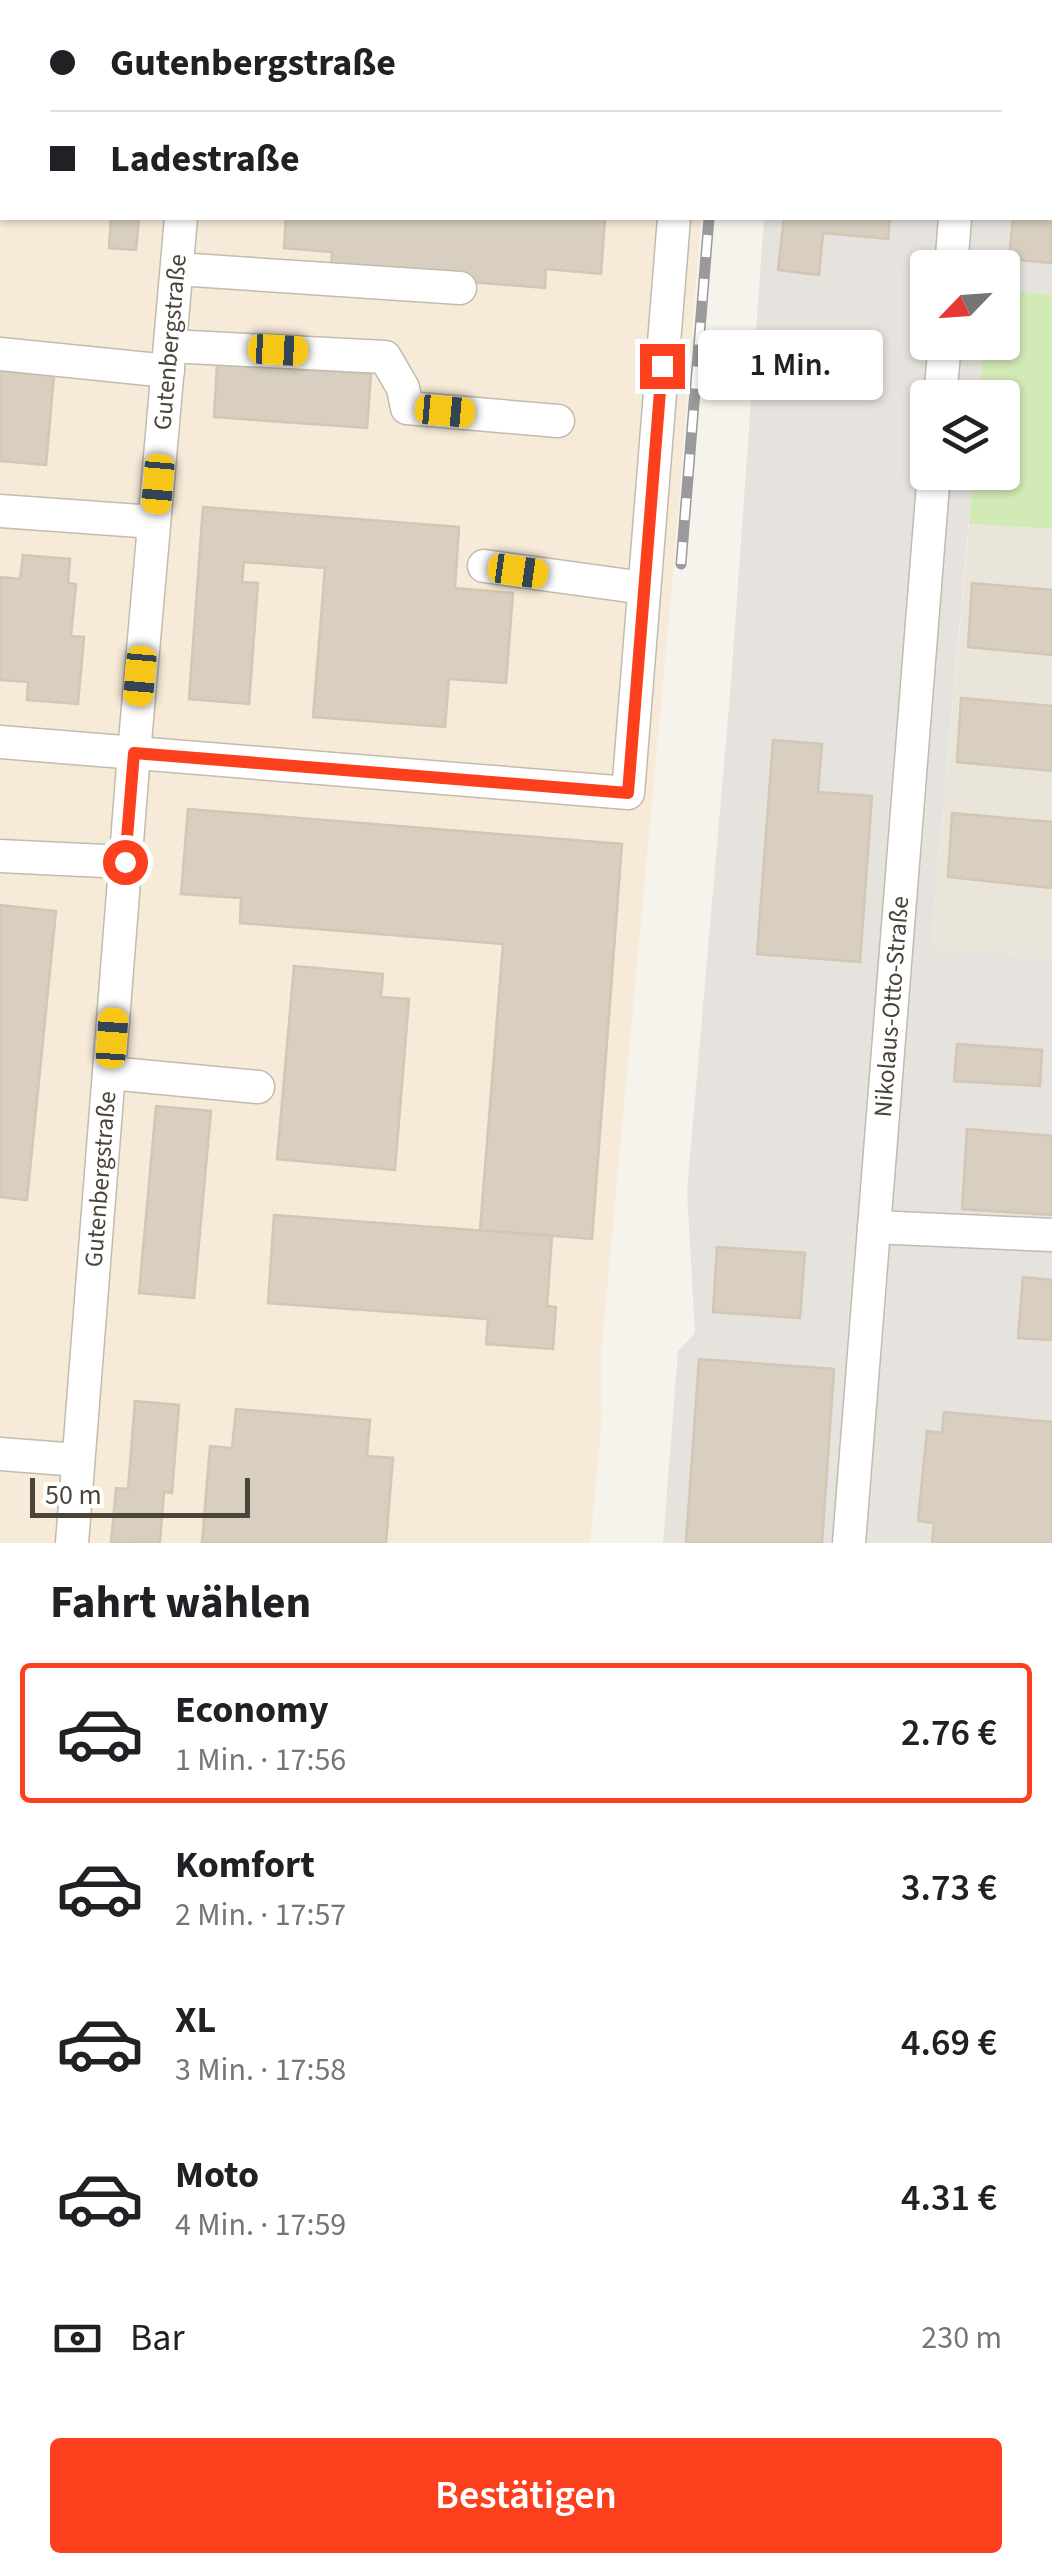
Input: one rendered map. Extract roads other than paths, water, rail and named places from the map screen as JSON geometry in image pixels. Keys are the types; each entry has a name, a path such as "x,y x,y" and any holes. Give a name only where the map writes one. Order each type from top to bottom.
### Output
{"street":[{"name":"Gutenbergstraße","path":"72,1543 134,753 182,220"},
{"path":"0,742 628,793 674,220"},
{"path":"951,250 954,220"},
{"path":"177,270 460,288"},
{"path":"0,354 385,357 402,388 407,408 558,420"},
{"name":"Nikolaus-Otto-Straße","path":"849,1543 933,490"},
{"path":"0,512 154,522"},
{"path":"484,566 644,588"},
{"path":"0,856 125,862"},
{"path":"109,1073 258,1087"},
{"path":"874,1227 1052,1236"},
{"path":"0,1454 78,1460"}],"railway":[{"path":"681,564 709,220"}]}
